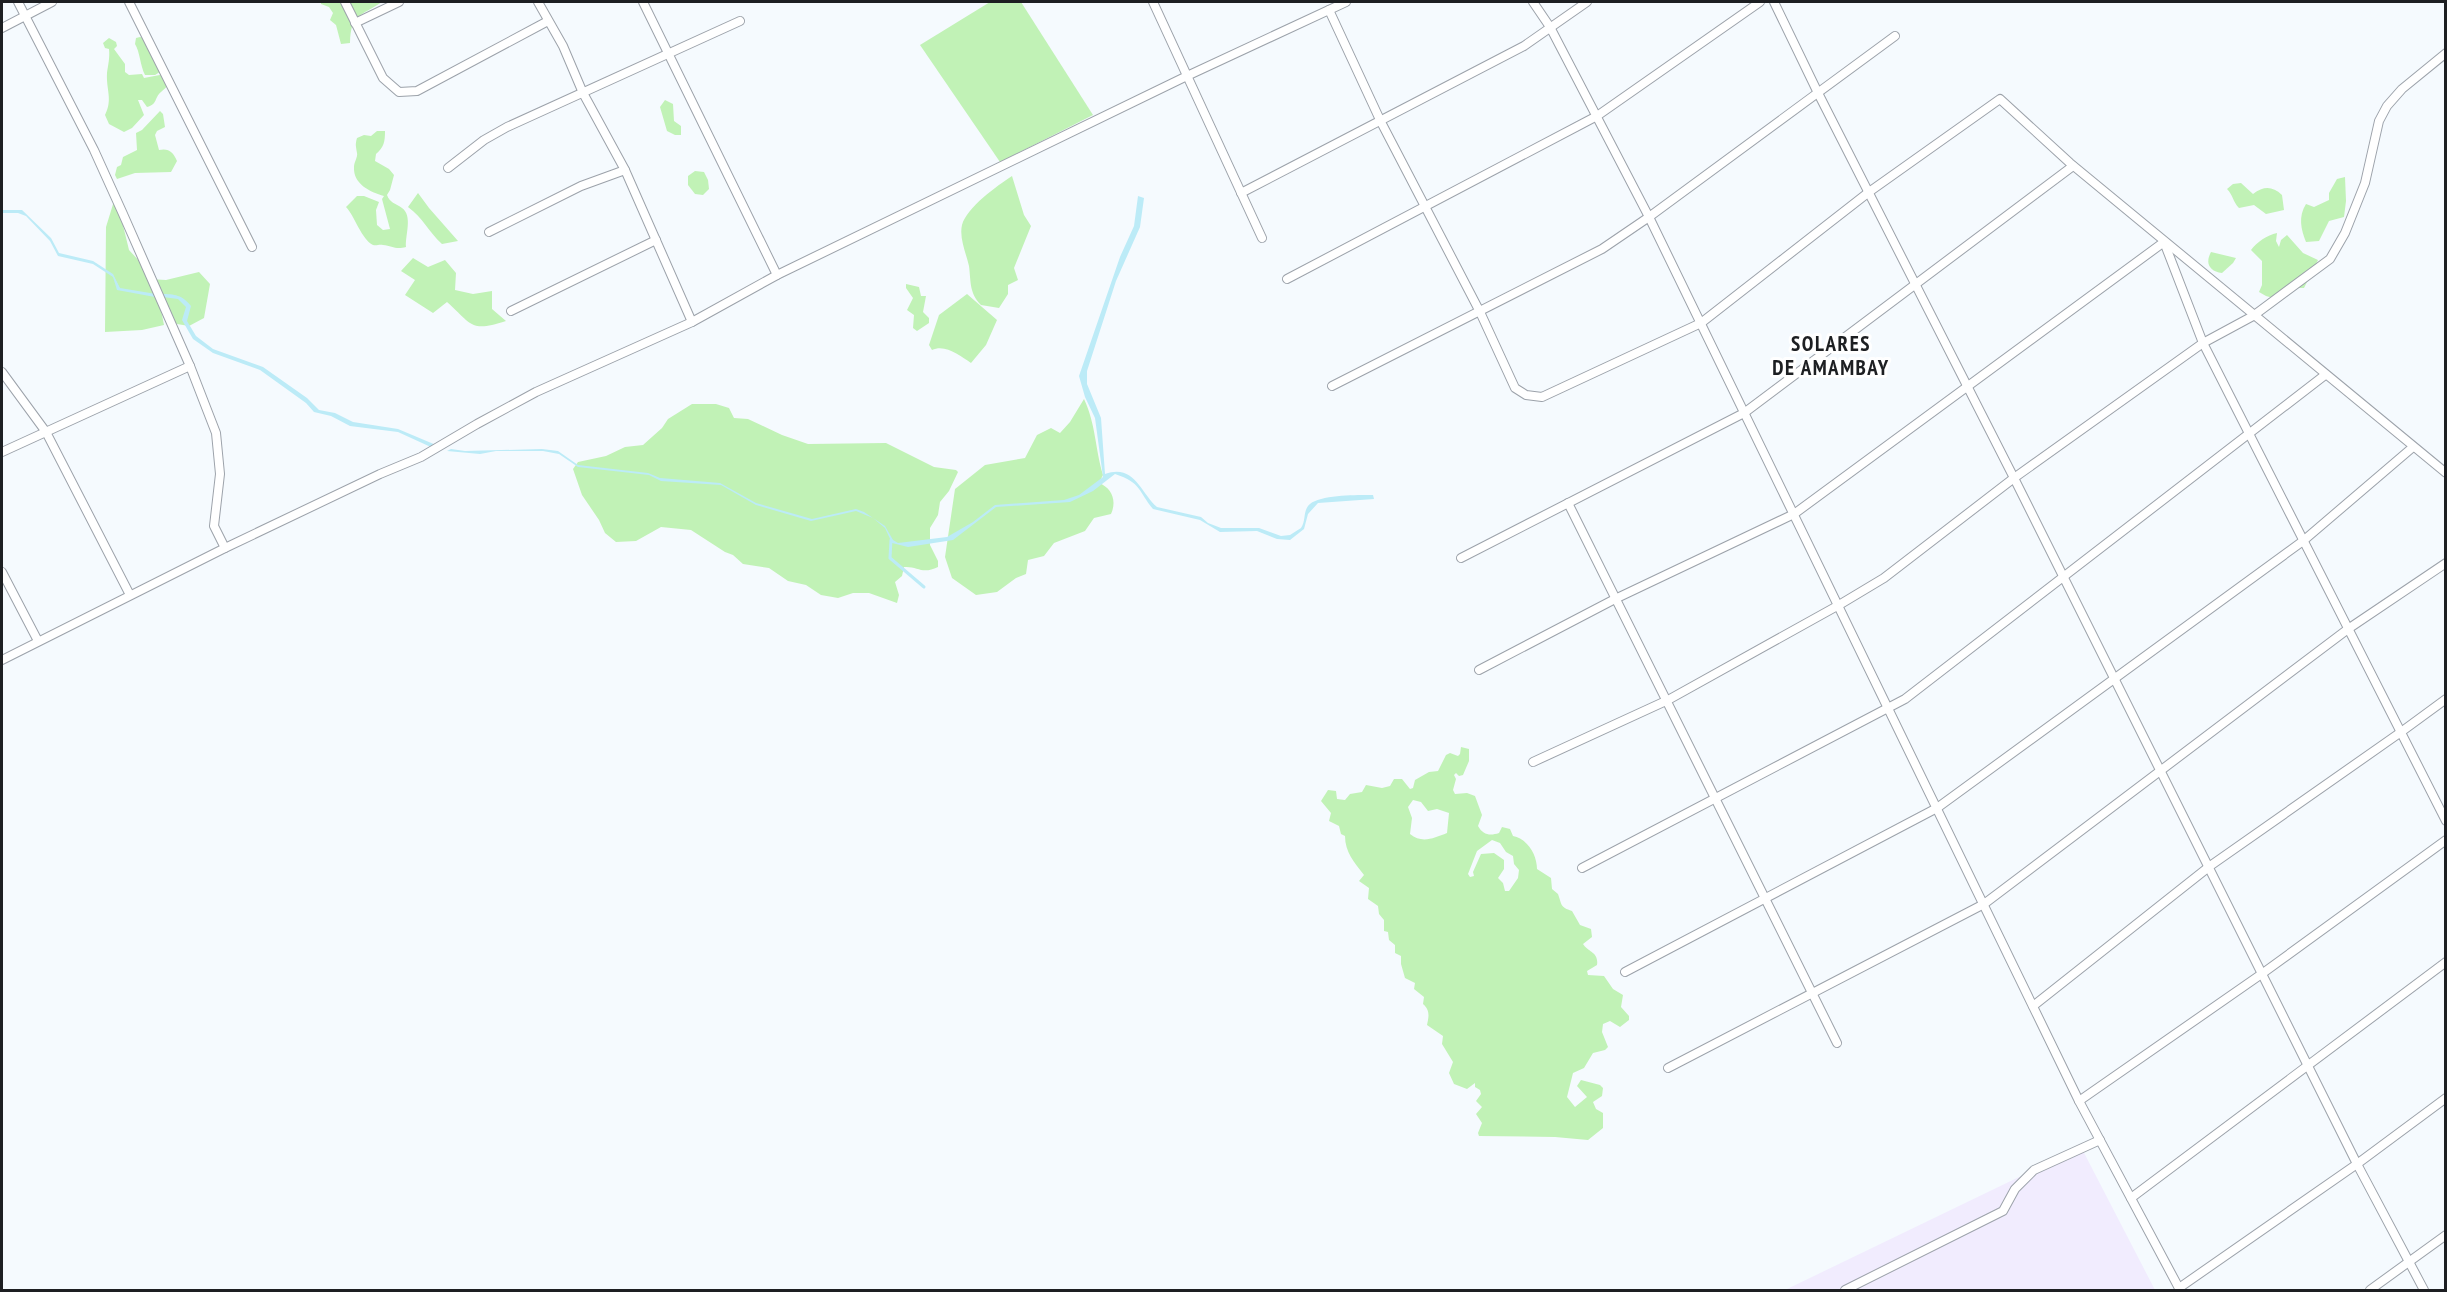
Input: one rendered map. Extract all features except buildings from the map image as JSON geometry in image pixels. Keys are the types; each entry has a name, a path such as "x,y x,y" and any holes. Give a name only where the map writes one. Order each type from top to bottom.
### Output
{"street":[{"path":"18,2 94,150 190,366 216,433 220,474 214,526 225,548"},
{"path":"2,28 52,2"},
{"path":"129,2 252,247"},
{"path":"345,2 383,78 399,92 417,91 548,21"},
{"path":"355,23 399,2"},
{"path":"538,2 563,46 583,93 625,170 692,322"},
{"path":"643,2 777,276"},
{"path":"1153,2 1262,238"},
{"path":"2,660 225,548 431,452 536,392 692,322 777,276 1187,76 1346,2"},
{"path":"1533,2 1550,27 1649,217 2079,1101 2180,1289 2357,1164 2445,1098"},
{"path":"1241,193 1524,46 1587,2"},
{"path":"1287,279 1597,116 1760,2"},
{"path":"1774,2 2210,866 2357,1164 2424,1290"},
{"path":"1329,10 1381,122 1480,312 1515,388 1526,395 1542,398 1701,324 1869,192 2000,99 2073,166 2445,473"},
{"path":"448,168 484,140 507,127 740,21"},
{"path":"1332,386 1602,249 1895,36"},
{"path":"1533,762 1666,700 1884,578 2014,478 2202,343 2253,316 2330,259 2345,233 2365,183 2379,121 2402,89 2445,52"},
{"path":"1461,558 1744,413 2073,166"},
{"path":"489,232 581,186 625,170"},
{"path":"511,311 656,240"},
{"path":"2164,242 2202,343 2445,820"},
{"path":"1479,670 1616,599 1794,514 2164,242"},
{"path":"2,452 190,366"},
{"path":"2,372 46,432 130,595"},
{"path":"1582,868 1905,699 2063,576 2250,436 2325,375"},
{"path":"1625,972 1936,808 2303,541 2413,447"},
{"path":"1568,503 1837,1043"},
{"path":"1668,1068 1984,904 2348,628 2445,563"},
{"path":"2,572 38,641"},
{"path":"2033,1006 2210,866 2445,699"},
{"path":"2079,1101 2263,973 2445,840"},
{"path":"2131,1198 2445,962"},
{"path":"1845,1290 2003,1211 2016,1189 2034,1170 2100,1140"},
{"path":"2370,1290 2445,1235"}],"shaded area":[{"path":"2081,1147 2155,1290 1785,1290"}],"green space":[{"path":"321,2 382,2 358,17 352,26 350,43 341,44 336,25 330,20 333,13"},
{"path":"990,2 1021,2 1093,115 1000,162 920,45"},
{"path":"109,38 116,42 117,46 114,49 125,64 125,72 129,75 142,74 144,78 165,74 167,86 150,106 147,107 142,100 138,100 144,115 132,128 124,132 109,124 105,115 109,99 107,73 109,49 105,48 103,43"},
{"path":"136,38 145,38 149,45 146,47 157,56 163,70 155,75 145,75 143,71 135,44"},
{"path":"665,100 673,104 674,121 681,126 681,135 667,131 660,107"},
{"path":"160,111 163,114 165,127 157,131 155,135 159,150 170,151 177,161 171,172 135,173 117,179 115,175 117,167 121,165 123,157 137,150 136,133 142,130"},
{"path":"377,131 385,131 385,138 376,154 375,161 389,169 394,175 388,198 402,208 407,216 406,247 403,248 373,245 365,238 346,207 357,196 364,196 379,202 376,210 377,225 383,230 390,229 382,199 384,196 359,183 354,173 357,138 364,135 371,136"},
{"path":"695,171 704,172 708,180 709,189 703,195 695,194 688,185 688,176"},
{"path":"1012,176 1024,215 1031,226 1014,268 1018,280 1008,285 1008,294 999,308 981,305 971,287 969,266 962,240 962,225 976,204"},
{"path":"2345,177 2344,217 2329,221 2319,241 2306,242 2301,223 2306,204 2314,207 2329,200 2329,193 2337,179"},
{"path":"2241,183 2253,194 2268,188 2278,192 2282,195 2284,210 2266,214 2254,205 2239,208 2227,189 2233,184"},
{"path":"418,193 458,241 442,244 408,207"},
{"path":"114,201 121,217 129,250 142,264 149,279 166,280 199,272 210,284 204,318 189,326 171,323 161,310 164,325 142,330 105,332 106,227"},
{"path":"2277,233 2276,241 2279,247 2281,240 2287,235 2303,253 2318,260 2304,288 2296,288 2280,300 2259,292 2262,285 2262,261 2251,250 2262,239"},
{"path":"2211,252 2236,258 2222,273 2209,266"},
{"path":"413,258 428,267 445,260 456,273 455,290 473,294 492,291 492,309 506,321 494,325 478,326 467,321 447,302 433,313 405,295 415,280 401,271"},
{"path":"906,284 919,287 921,296 926,296 923,312 929,318 929,323 917,331 913,328 914,315 907,310 913,298"},
{"path":"967,294 997,320 986,345 971,363 948,350 932,350 929,345 939,315"},
{"path":"1084,399 1091,418 1103,475 1099,483 1107,488 1113,500 1111,514 1094,518 1085,531 1054,543 1044,556 1028,560 1026,574 1016,578 997,592 976,595 952,578 945,557 955,489 985,465 1025,458 1037,435 1051,428 1060,433 1070,422"},
{"path":"692,404 716,404 729,408 734,418 748,419 808,444 886,443 934,467 956,470 958,472 949,491 940,502 938,515 930,528 930,545 938,561 938,567 924,570 904,567 902,576 895,582 899,595 897,603 869,593 853,593 838,598 821,595 806,585 788,581 769,568 743,564 733,555 691,530 661,527 636,541 616,542 605,533 582,495 573,469 578,462 606,456 625,447 643,445 662,428 668,419"},
{"path":"1461,747 1469,749 1469,761 1463,775 1459,776 1456,773 1454,775 1455,794 1467,793 1475,796 1482,815 1478,826 1484,833 1499,833 1502,827 1510,829 1513,836 1527,844 1535,858 1537,869 1551,878 1552,889 1558,894 1562,905 1572,911 1580,925 1591,929 1592,937 1583,944 1595,955 1597,965 1587,971 1588,975 1604,976 1613,989 1623,995 1621,1007 1629,1016 1629,1020 1620,1027 1610,1021 1603,1024 1602,1032 1608,1047 1593,1053 1584,1068 1573,1073 1567,1097 1575,1107 1587,1097 1577,1086 1581,1080 1603,1088 1602,1096 1593,1102 1596,1109 1603,1113 1603,1128 1588,1140 1479,1136 1482,1123 1476,1114 1482,1107 1476,1101 1481,1094 1480,1090 1475,1087 1475,1083 1467,1089 1454,1084 1449,1073 1453,1062 1442,1044 1443,1036 1427,1025 1428,1013 1423,1004 1424,997 1414,989 1415,983 1405,978 1401,956 1395,953 1395,945 1389,940 1388,932 1384,931 1384,920 1379,914 1378,906 1368,899 1369,888 1359,881 1364,875 1348,852 1345,836 1341,834 1339,826 1329,821 1331,813 1321,801 1328,790 1336,791 1337,799 1345,800 1350,794 1362,792 1366,785 1382,788 1390,786 1394,779 1402,779 1410,789 1413,788 1415,780 1429,772 1438,771 1446,755 1450,753 1458,756","holes":["1413,800 1421,802 1428,811 1437,809 1449,813 1447,833 1424,839 1410,834 1412,818 1408,807","1492,840 1500,843 1506,852 1513,856 1514,864 1519,870 1518,878 1509,891 1505,891 1503,883 1498,878 1504,869 1504,860 1494,853 1481,854 1473,872 1474,876 1470,877 1468,874 1477,851"]}],"water":[{"path":"1138,196 1144,198 1140,227 1116,281 1087,371 1087,384 1101,418 1105,474 1115,472 1130,476 1157,507 1201,517 1208,523 1221,528 1259,528 1281,536 1290,535 1301,528 1308,506 1320,499 1373,495 1374,499 1318,503 1308,514 1304,529 1290,540 1277,539 1257,531 1220,532 1200,520 1153,509 1135,484 1115,474 1093,491 1070,502 996,507 953,540 908,547 892,543 885,528 873,518 885,526 893,540 898,543 947,537 973,522 995,505 1064,500 1079,495 1103,477 1095,418 1085,397 1079,376 1120,257 1134,226"},
{"path":"2,210 22,210 51,238 59,253 93,261 113,274 120,288 156,294 155,297 117,290 113,277 93,264 58,256 50,241 26,216 18,213 2,213"},
{"path":"161,294 178,296 188,302 191,306 187,321 196,336 213,349 263,367 307,398 319,410 335,413 353,422 398,429 436,445 433,448 398,432 350,426 331,416 314,412 306,403 260,370 213,353 193,339 182,320 186,307 178,299 163,297"},
{"path":"451,449 465,451 542,449 558,451 578,465 648,473 660,478 720,483 756,503 812,519 856,509 873,518 856,511 811,521 756,505 721,485 661,481 649,475 578,467 559,454 543,451 496,451 480,454 447,451"}],"waterway":[{"path":"891,540 890,558 924,587"}],"district":[{"name":"SOLARES DE AMAMBAY","path":"1831,356"}]}
